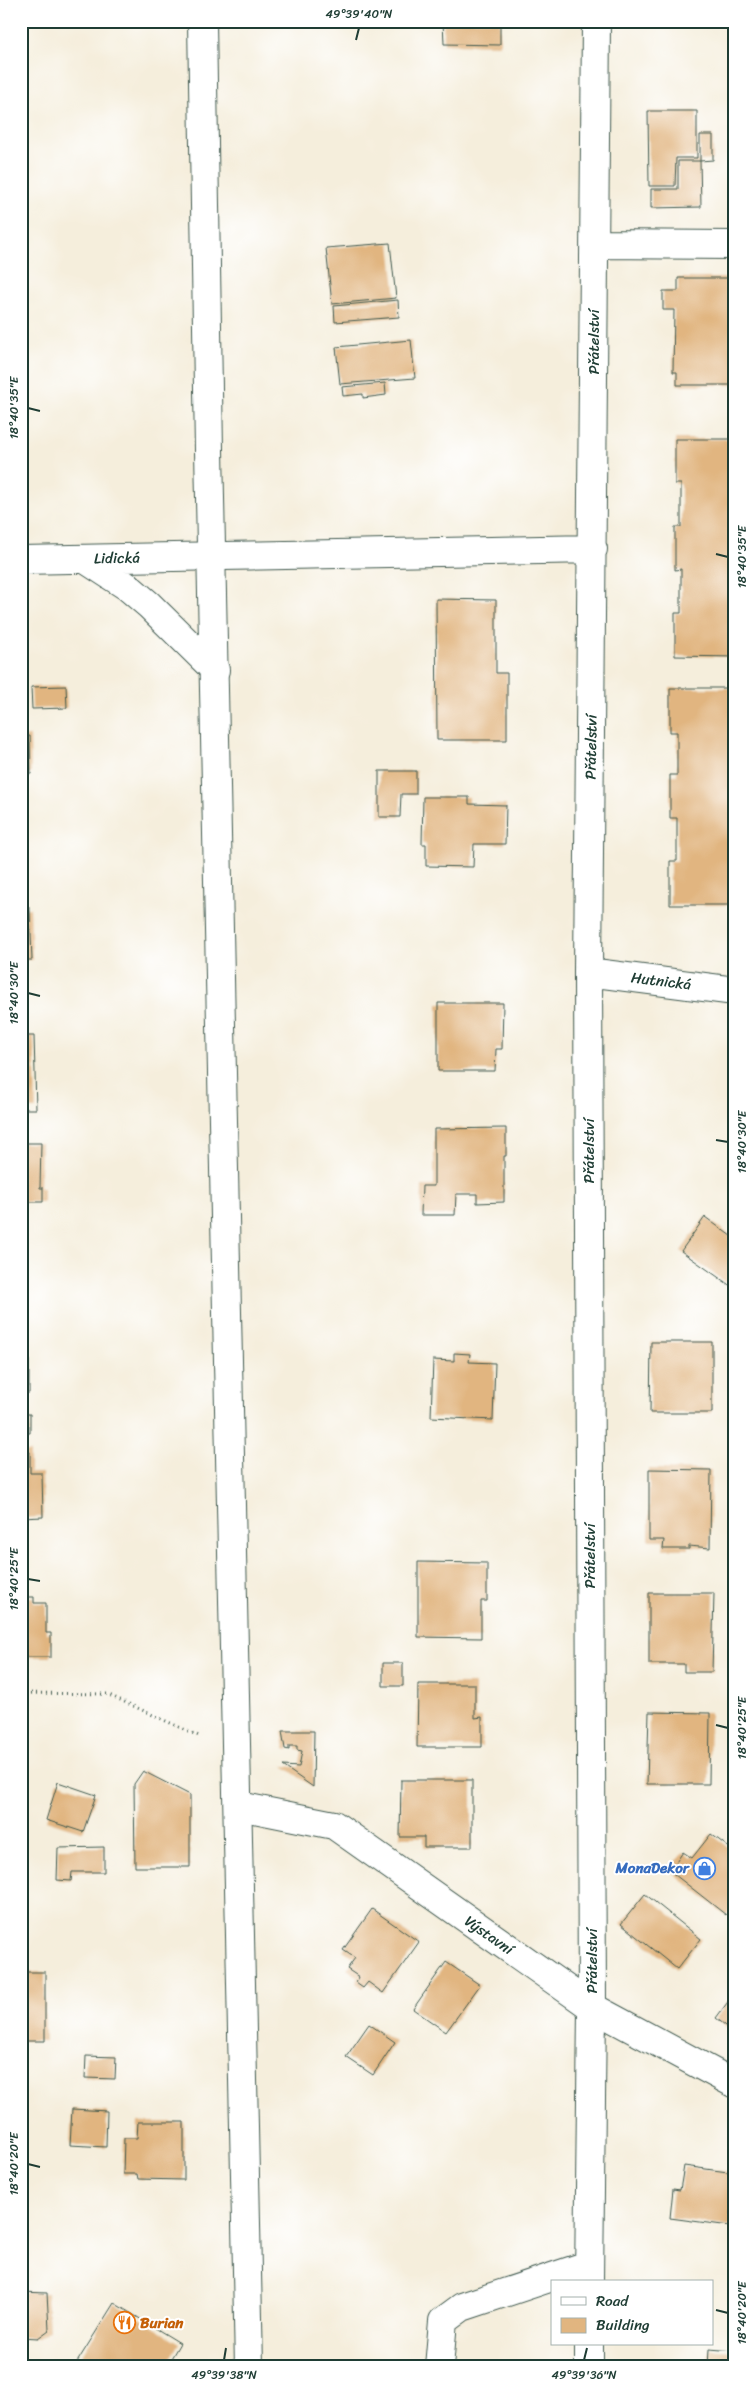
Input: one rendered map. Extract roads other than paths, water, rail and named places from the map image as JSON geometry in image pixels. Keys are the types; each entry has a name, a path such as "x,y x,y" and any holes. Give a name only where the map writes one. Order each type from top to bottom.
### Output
{"street":[{"path":"202,21 249,2367"},
{"name":"Přátelství","path":"588,2273 592,2007 588,972 596,21"},
{"path":"595,244 735,245"},
{"name":"Lidická","path":"21,560 593,549"},
{"path":"85,559 128,587 215,670"},
{"name":"Hutnická","path":"588,972 735,990"},
{"name":"Výstavní","path":"239,1806 334,1825 592,2007 735,2084"},
{"path":"562,2280 588,2273"},
{"path":"439,2367 443,2321 462,2307 551,2283"},
{"path":"589,2346 589,2367"}],"place":[{"name":"MonaDekor","path":"705,1868"},
{"name":"Burian","path":"124,2323"}]}
